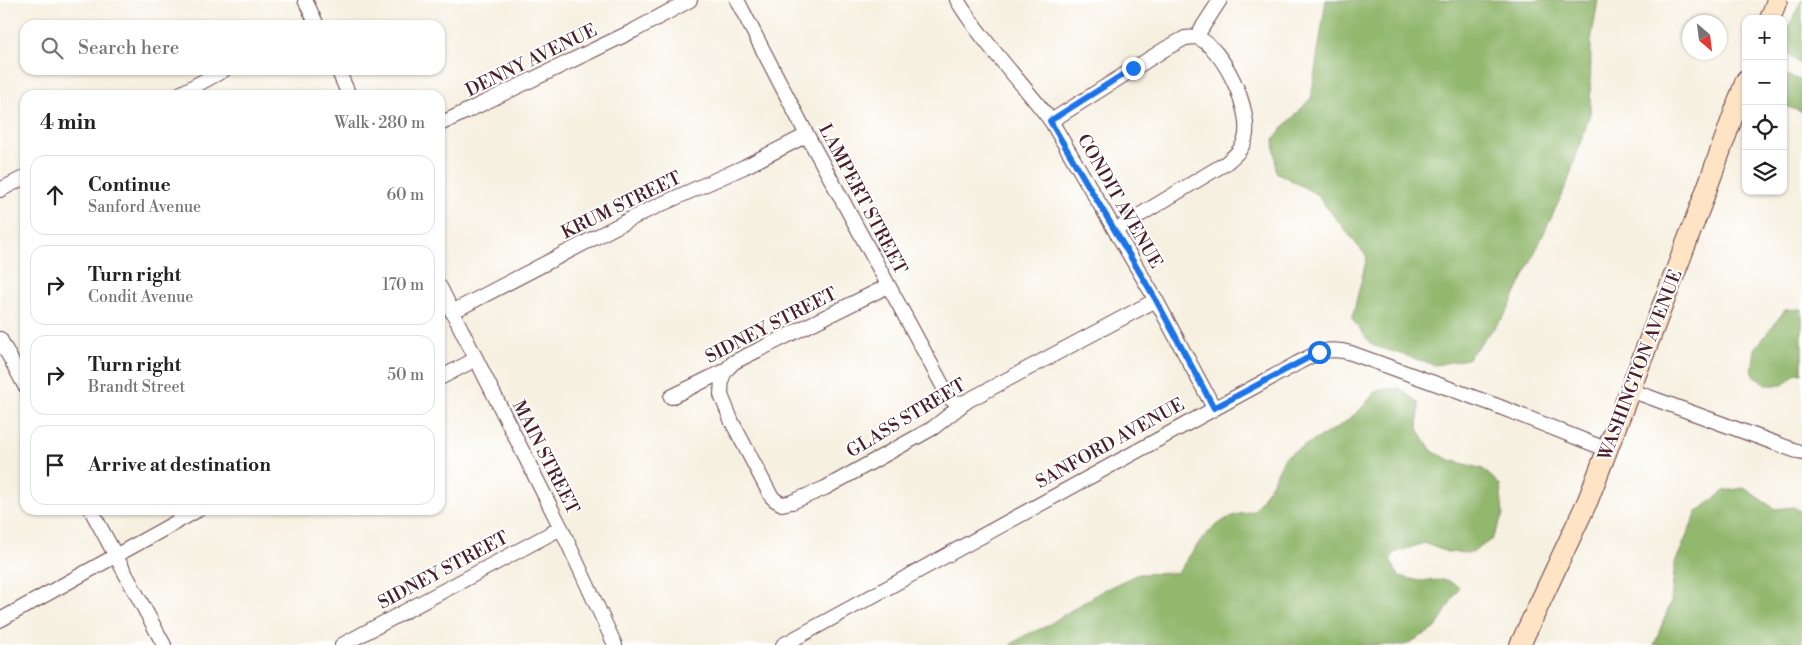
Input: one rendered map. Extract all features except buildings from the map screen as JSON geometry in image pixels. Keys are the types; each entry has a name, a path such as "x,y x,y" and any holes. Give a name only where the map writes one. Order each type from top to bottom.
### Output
{"main road":[{"path":"1771,15 1777,0"},
{"name":"WASHINGTON AVENUE","path":"1520,645 1571,539 1608,450 1742,91"}],"street":[{"path":"305,0 312,20"},
{"name":"DENNY AVENUE","path":"445,122 619,39 690,0"},
{"name":"LAMPERT STREET","path":"737,0 807,135 951,399 956,403 966,402"},
{"name":"CONDIT AVENUE","path":"957,0 985,41 1031,95 1050,121 1116,230 1214,408"},
{"path":"1196,37 1220,0"},
{"path":"1050,121 1165,48 1185,38 1196,37 1206,41 1234,83 1244,107 1247,125 1243,145 1237,153 1226,163 1116,230"},
{"path":"187,90 215,75"},
{"path":"340,75 348,90"},
{"name":"KRUM STREET","path":"452,312 644,212 744,167 807,135"},
{"path":"0,190 20,180"},
{"name":"SIDNEY STREET","path":"671,397 726,370 734,362 888,286"},
{"name":"MAIN STREET","path":"445,297 561,528 615,645"},
{"name":"GLASS STREET","path":"726,370 720,387 721,395 732,422 771,496 782,504 792,502 825,488 877,460 933,428 966,402 1156,300"},
{"path":"0,339 20,377"},
{"name":"SANFORD AVENUE","path":"783,645 1319,352 1335,350 1351,353 1486,402 1608,450"},
{"path":"445,376 476,360"},
{"path":"1630,390 1802,453"},
{"path":"94,515 164,645"},
{"path":"0,620 189,515"},
{"name":"SIDNEY STREET","path":"342,645 561,528"}],"green space":[{"path":"1326,0 1598,0 1591,41 1590,114 1567,184 1506,314 1467,359 1435,365 1372,345 1352,319 1367,257 1316,194 1276,172 1274,138 1311,98"},
{"path":"1802,0 1802,66 1787,52 1787,30"},
{"path":"1787,75 1802,81 1802,112 1787,106"},
{"path":"1802,309 1802,374 1796,373 1783,385 1765,385 1752,374 1755,349 1785,310"},
{"path":"1400,388 1419,404 1418,429 1432,451 1450,460 1483,469 1500,485 1503,515 1492,539 1472,553 1447,552 1424,543 1394,553 1390,560 1399,576 1419,581 1447,580 1459,587 1436,628 1405,645 1010,645 1026,635 1045,627 1102,591 1138,574 1178,573 1188,557 1212,529 1231,517 1255,510 1286,456 1340,426 1360,410 1377,390"},
{"path":"1744,488 1775,509 1793,507 1802,512 1802,645 1654,645 1671,602 1675,563 1697,512 1724,491"}],"route":[{"path":"1133,68 1050,121 1082,172 1156,300 1214,408 1319,352"}]}
